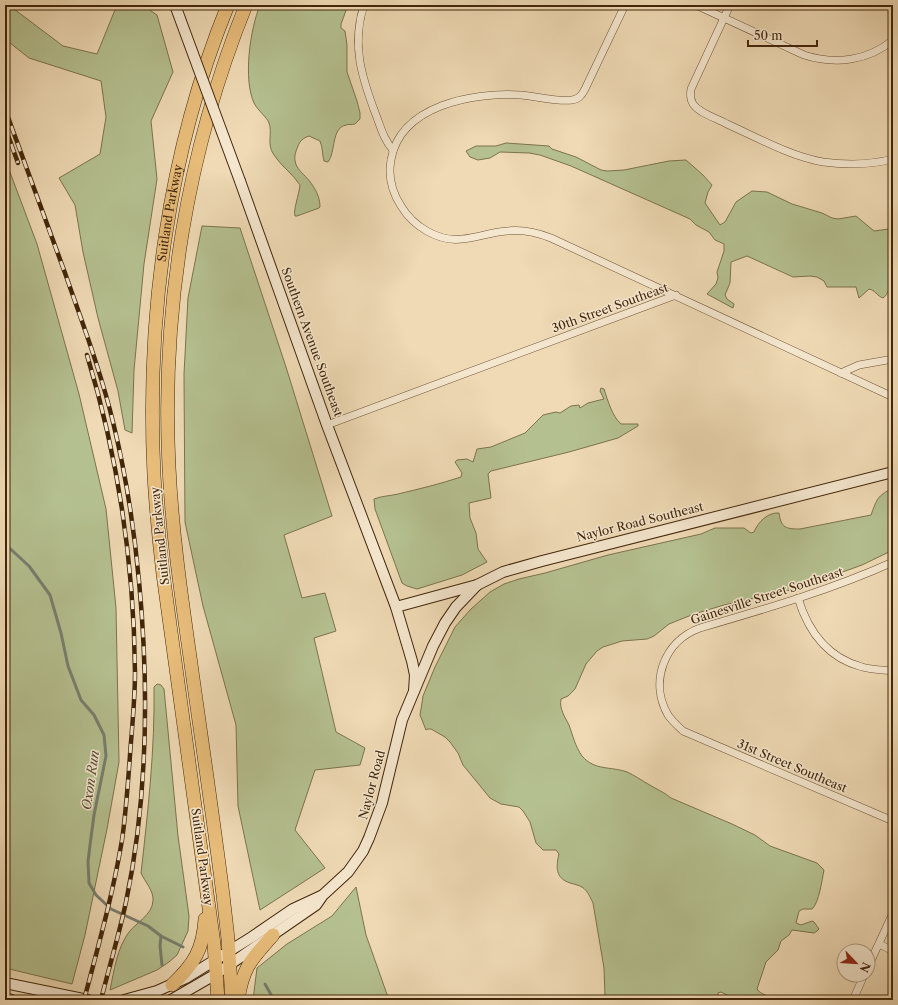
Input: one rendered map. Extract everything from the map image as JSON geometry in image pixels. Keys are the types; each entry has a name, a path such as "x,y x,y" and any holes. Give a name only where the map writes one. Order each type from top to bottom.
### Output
{"highway":[{"name":"Suitland Parkway","path":"218,1000 215,960 206,888 163,574 154,481 153,423 154,349 158,297 164,248 178,169 203,74 228,5"},
{"name":"Suitland Parkway","path":"232,1000 222,887 178,564 170,490 168,441 170,348 178,263 195,166 213,97 227,53 246,5"},
{"path":"172,985 189,968 200,950 204,936 206,888"},
{"path":"238,1000 240,985 246,967 273,935"}],"main road":[{"name":"Southern Avenue Southeast","path":"175,5 327,424 396,607 412,661 415,675 414,691"},
{"name":"Naylor Road Southeast","path":"396,607 477,585 503,572 542,561 893,472"},
{"name":"Naylor Road","path":"124,1000 148,994 172,985 215,960 229,958 273,935 316,905 323,895 348,872 370,838 382,803 402,720 433,646 445,623 456,607 477,585"},
{"name":"Naylor Road","path":"171,1000 216,974 229,958 293,909 323,895"},
{"path":"5,983 88,1000"},
{"path":"5,998 12,1000"}],"street":[{"path":"364,5 358,39 360,70 385,140 393,150"},
{"path":"626,5 586,89 578,98 568,100 529,95 504,95 469,99 431,110 410,123 400,135 393,150 390,174 394,192 407,216 427,231 444,237 461,239 508,230 536,233 562,242 676,295"},
{"path":"696,5 804,55 822,60 850,60 868,55 884,47 893,40"},
{"path":"730,5 691,89 691,100 696,107 774,145 810,159 853,164 873,163 893,159"},
{"name":"30th Street Southeast","path":"327,424 676,295 893,397"},
{"path":"840,373 859,365 893,359"},
{"name":"Gainesville Street Southeast","path":"683,731 668,714 660,693 663,662 671,649 686,635 695,630 852,580 893,562"},
{"path":"798,598 804,616 813,632 822,644 834,654 848,662 864,668 893,671"},
{"name":"31st Street Southeast","path":"683,731 893,822"},
{"path":"876,950 893,913"},
{"path":"879,944 893,951"},
{"path":"853,1000 860,983"}],"green space":[{"path":"5,5 11,5 14,9 63,46 97,54 117,5 142,5 157,15 173,72 151,121 157,179 144,264 134,370 132,433 125,430 118,391 98,318 83,252 75,205 59,178 100,154 106,117 101,81 29,58 5,39"},
{"path":"260,5 348,5 341,28 345,31 347,45 347,72 357,101 360,119 355,124 341,127 338,131 328,162 324,161 320,141 309,136 303,139 298,146 295,153 296,164 298,169 317,193 320,207 297,216 295,216 295,210 300,185 277,159 272,151 270,147 269,123 254,103 251,93 248,68 249,54 253,27"},
{"path":"506,143 549,146 552,149 576,157 601,170 607,171 624,170 669,161 686,160 712,185 705,203 720,225 725,222 736,202 752,191 767,192 792,204 822,213 832,218 838,219 856,216 874,231 889,229 893,230 893,283 883,298 869,289 859,298 856,287 827,287 824,281 817,277 793,277 747,256 731,262 730,283 725,295 727,299 734,304 733,308 707,294 716,284 718,278 717,272 724,251 724,244 715,240 709,232 696,225 690,219 571,166 540,155 500,152 490,158 478,160 470,157 466,151 476,146 496,146"},
{"path":"5,166 8,167 37,244 79,394 106,509 116,608 119,762 85,935 72,984 5,968"},
{"path":"202,226 240,228 286,367 332,516 284,535 302,598 325,593 336,631 314,638 336,732 365,748 360,765 315,770 295,830 325,868 260,910 238,806 236,725 203,606 185,522 184,374 188,298"},
{"path":"601,388 604,389 613,413 618,421 621,424 638,424 638,426 618,438 569,452 491,471 488,474 491,498 469,503 470,518 476,533 478,549 487,562 462,575 417,589 402,583 375,509 374,499 395,495 461,477 462,473 455,462 457,460 467,459 473,462 477,449 491,447 525,433 543,415 556,412 560,413 571,406 579,405 580,408 588,403 604,399 600,391"},
{"path":"893,488 893,550 862,565 798,588 762,598 755,598 724,605 694,614 669,624 654,636 647,639 622,641 603,647 597,651 586,664 575,689 568,696 561,699 562,710 576,745 582,756 587,761 597,766 627,772 671,798 755,835 770,846 817,863 824,870 817,902 812,909 803,909 799,911 796,923 801,925 812,921 819,929 814,933 792,930 789,935 781,941 778,950 766,962 757,989 773,1000 732,1000 729,996 721,992 718,993 718,1000 607,1000 605,996 604,968 593,903 587,892 578,885 565,881 559,875 557,863 559,854 556,850 543,850 536,843 530,822 523,811 519,807 501,804 490,798 463,765 458,753 450,742 445,737 431,729 426,730 420,715 423,696 435,667 455,627 471,609 490,592 504,584 519,579 608,555 701,534 715,528 744,528 751,533 754,532 764,518 775,513 779,513 781,522 785,527 795,529 871,515 878,498"},
{"path":"157,684 161,685 164,689 178,836 189,916 188,931 177,955 169,962 157,970 110,990 116,960 125,938 132,928 144,918 150,910 153,901 151,890 141,873 152,757 154,687"},
{"path":"356,887 366,935 389,1000 253,1000 257,968 287,944 332,916"}],"waterway":[{"name":"Oxon Run","path":"5,544 29,566 50,595 61,633 68,666 81,700 94,715 104,735 106,756 94,815 88,862 89,883 96,895 111,909 148,926 161,936 183,947"},
{"path":"161,936 160,946 162,965"},
{"name":"Oxon Run","path":"265,984 274,1000"}],"railway":[{"path":"5,109 65,273 103,385 122,462 137,561 142,621 145,701 139,822 126,902 101,1000"},
{"path":"5,127 18,163"},
{"path":"84,1000 110,900 122,840 128,787 135,672 134,632 128,552 116,472 98,394 87,355"}]}
